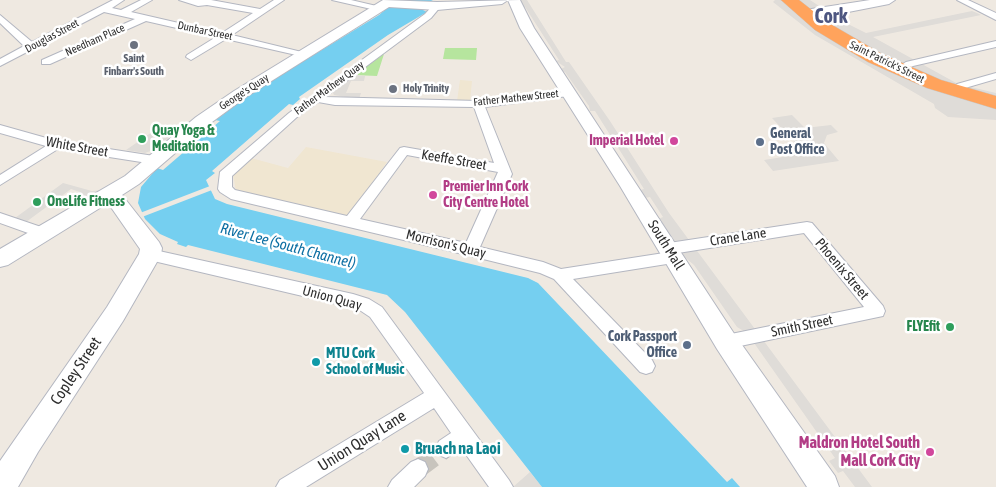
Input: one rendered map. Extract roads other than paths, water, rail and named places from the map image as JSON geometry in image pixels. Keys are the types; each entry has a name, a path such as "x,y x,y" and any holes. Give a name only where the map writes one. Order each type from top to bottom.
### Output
{"highway":[{"name":"Saint Patrick's Street","path":"789,0 805,14 843,40 899,69 957,92 996,103"}],"main road":[{"path":"805,14 828,12 889,0"},
{"path":"388,3 433,6 505,1"},
{"name":"South Mall","path":"505,1 568,93 726,342 824,487"},
{"name":"George's Quay","path":"0,259 36,231 111,194 132,180 223,105 388,3"},
{"path":"111,194 151,248 150,255"},
{"name":"Copley Street","path":"1,487 28,442 115,314 150,255"}],"street":[{"name":"Douglas Street","path":"0,63 120,0"},
{"path":"123,13 148,0"},
{"path":"183,0 198,3 207,2 261,12"},
{"path":"191,57 280,0"},
{"path":"336,0 388,3"},
{"path":"961,0 996,17"},
{"name":"Father Mathew Quay","path":"225,175 315,98 428,16 433,6"},
{"name":"Dunbar Street","path":"104,9 305,54"},
{"path":"0,18 31,47"},
{"name":"Needham Place","path":"46,62 145,18"},
{"path":"899,69 910,64 996,44"},
{"path":"957,92 961,86 996,76"},
{"name":"Father Mathew Street","path":"315,98 335,102 478,104 568,93"},
{"path":"471,250 505,174 478,104"},
{"name":"White Street","path":"0,129 56,145 154,160"},
{"path":"0,182 56,145"},
{"name":"Keeffe Street","path":"351,221 404,151 504,169"},
{"name":"Morrison's Quay","path":"225,175 225,189 231,194 471,250 543,268 560,275 574,292 646,366"},
{"path":"0,218 36,231"},
{"name":"Crane Lane","path":"560,275 807,227"},
{"name":"Phoenix Street","path":"807,227 878,310"},
{"name":"Union Quay","path":"150,255 363,304 376,312 502,487"},
{"name":"Smith Street","path":"726,342 878,310"},
{"name":"Union Quay Lane","path":"287,487 436,396"},
{"path":"446,448 465,435"},
{"path":"399,487 418,469"}],"water":[{"name":"River Lee (South Channel)","path":"397,0 433,0 423,10 427,12 388,35 299,97 300,99 293,105 289,104 212,171 215,173 206,180 215,199 227,204 528,278 538,283 727,482 732,478 740,487 542,487 405,312 387,295 188,245 186,247 160,234 145,219 138,203 141,187 157,168 188,141 253,92 379,15"}],"tunnel":[{"path":"418,469 446,448"}],"place":[{"name":"Saint Finbarr's South","path":"134,45"},
{"name":"Holy Trinity","path":"393,89"},
{"name":"Quay Yoga & Meditation","path":"142,139"},
{"name":"Imperial Hotel","path":"674,141"},
{"name":"General Post Office","path":"760,142"},
{"name":"Premier Inn Cork City Centre Hotel","path":"433,195"},
{"name":"OneLife Fitness","path":"37,202"},
{"name":"FLYEfit","path":"950,327"},
{"name":"Cork Passport Office","path":"687,345"},
{"name":"MTU Cork School of Music","path":"316,362"},
{"name":"Bruach na Laoi","path":"405,449"},
{"name":"Maldron Hotel South Mall Cork City","path":"930,452"}],"district":[{"name":"Cork","path":"831,17"}]}
